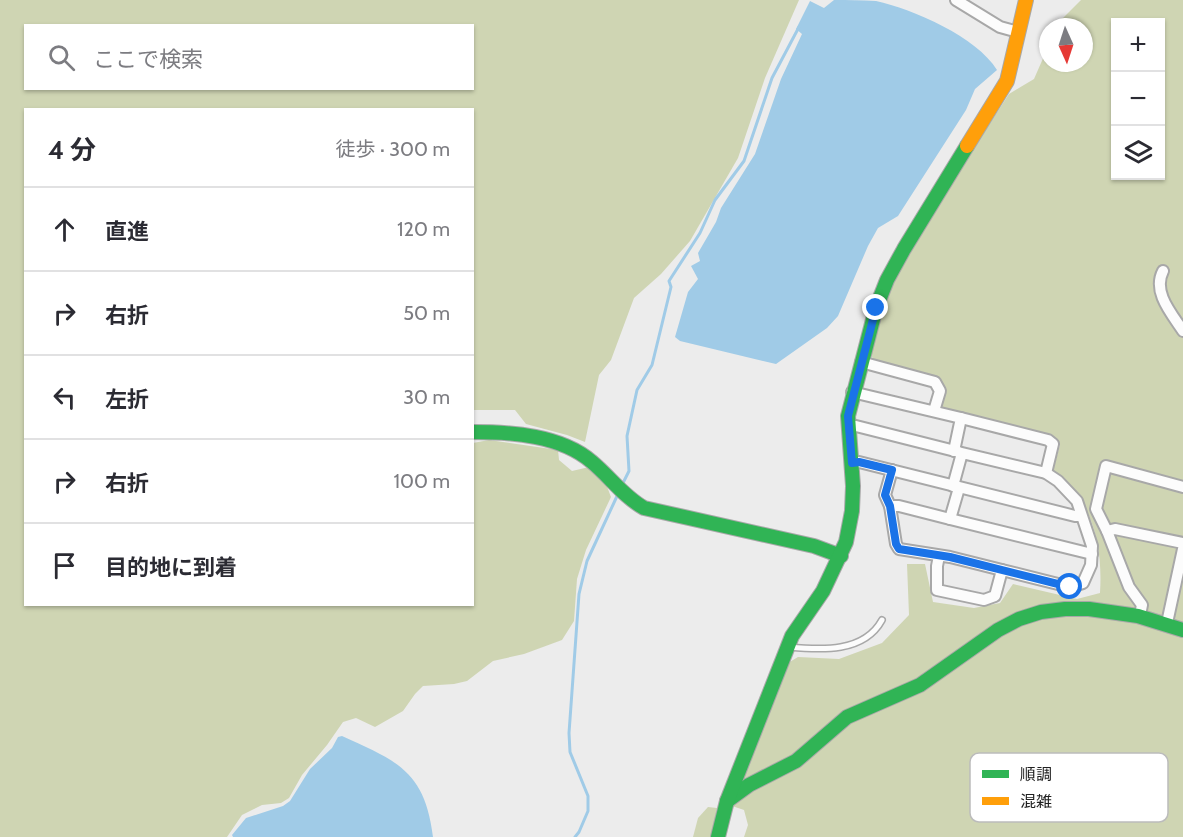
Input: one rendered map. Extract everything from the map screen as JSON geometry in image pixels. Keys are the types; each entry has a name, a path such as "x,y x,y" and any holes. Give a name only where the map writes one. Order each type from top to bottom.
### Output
{"street":[{"path":"718,837 727,801 787,647 823,591 846,542 852,511 852,463 848,416 852,392 876,308 887,280 1006,81 1026,0"},
{"path":"962,1 1000,27 1018,33"},
{"path":"1163,271 1159,279 1160,293 1183,332"},
{"path":"861,362 935,382 940,391 934,411"},
{"path":"852,392 1048,440 1053,444 1046,473"},
{"path":"950,519 956,487 961,418"},
{"path":"849,427 856,426 1046,473 1058,481 1077,501 1092,546 1091,565 1083,583 1070,587 939,555 899,549 896,544 890,506 885,495 892,470"},
{"path":"474,432 488,432 558,443 581,453 600,469 620,492 644,508 814,546 841,556"},
{"path":"852,463 859,462 1081,516"},
{"path":"1140,615 1142,605 1130,587 1096,509 1106,466 1183,487"},
{"path":"890,506 1092,554"},
{"path":"1107,531 1115,529 1183,543"},
{"path":"1167,624 1183,549"},
{"path":"939,555 936,566 937,590 984,600 995,596 1002,570"},
{"path":"727,801 732,800 743,789 788,766 840,722 861,710 923,684 1000,629 1020,618 1056,610 1109,610 1140,615 1183,630"}],"lane":[{"path":"787,647 835,648 855,644 876,631 882,620"}],"green space":[{"path":"0,0 799,0 765,78 738,158 690,241 661,274 634,298 611,360 599,375 585,442 526,424 515,410 474,410 474,108 24,108 24,606 474,606 474,443 489,440 558,450 559,460 572,471 589,467 606,484 611,497 586,550 577,579 574,621 562,640 524,654 493,661 467,681 423,686 403,711 375,727 356,718 343,722 302,775 289,798 281,803 262,805 242,815 227,837 0,837"},
{"path":"1081,0 1183,0 1183,837 744,837 748,825 744,810 732,806 783,666 798,657 839,659 882,643 909,615 907,564 925,564 933,602 974,608 1000,603 1013,584 1077,599 1100,593 1099,557 1092,523 1073,488 1053,470 1060,445 1055,438 942,408 945,389 940,379 874,360 867,349 891,280 940,200 1009,94 1034,79 1039,68 1039,72 1093,72 1093,18 1063,18"},
{"path":"708,807 717,808 712,837 693,837 698,818"}],"water":[{"path":"834,0 876,1 925,18 943,26 975,46 997,70 975,89 966,110 898,216 878,228 838,316 827,328 776,364 680,341 675,337 688,292 698,279 691,266 700,261 698,253 716,222 721,208 755,154 781,79 802,34 796,29 810,1 824,8"},
{"path":"342,736 378,753 405,771 423,797 433,837 233,837 232,835 246,818 283,806 290,801 310,769 332,748 338,737"}],"waterway":[{"path":"622,485 629,471 627,436 637,390 652,365 671,287 669,281 700,233 715,200 744,161 772,78 799,27"},
{"path":"575,837 588,811 588,796 570,752 569,733 579,594 587,561 618,494"}],"traffic: fast":[{"path":"718,837 727,801 792,636 823,591 846,542 852,511 853,486 848,416 876,308 887,280 904,249 967,146"},
{"path":"474,432 519,434 566,446 592,462 623,492 644,508 814,546 841,556"},
{"path":"727,801 749,785 796,761 847,717 920,685 998,630 1019,619 1041,612 1089,609 1138,616 1183,630"}],"traffic: slow":[{"path":"967,146 1007,81 1026,0"}],"route":[{"path":"876,308 852,392 848,416 852,463 859,462 892,470 885,495 890,506 896,544 899,549 950,557 1070,587"}]}
